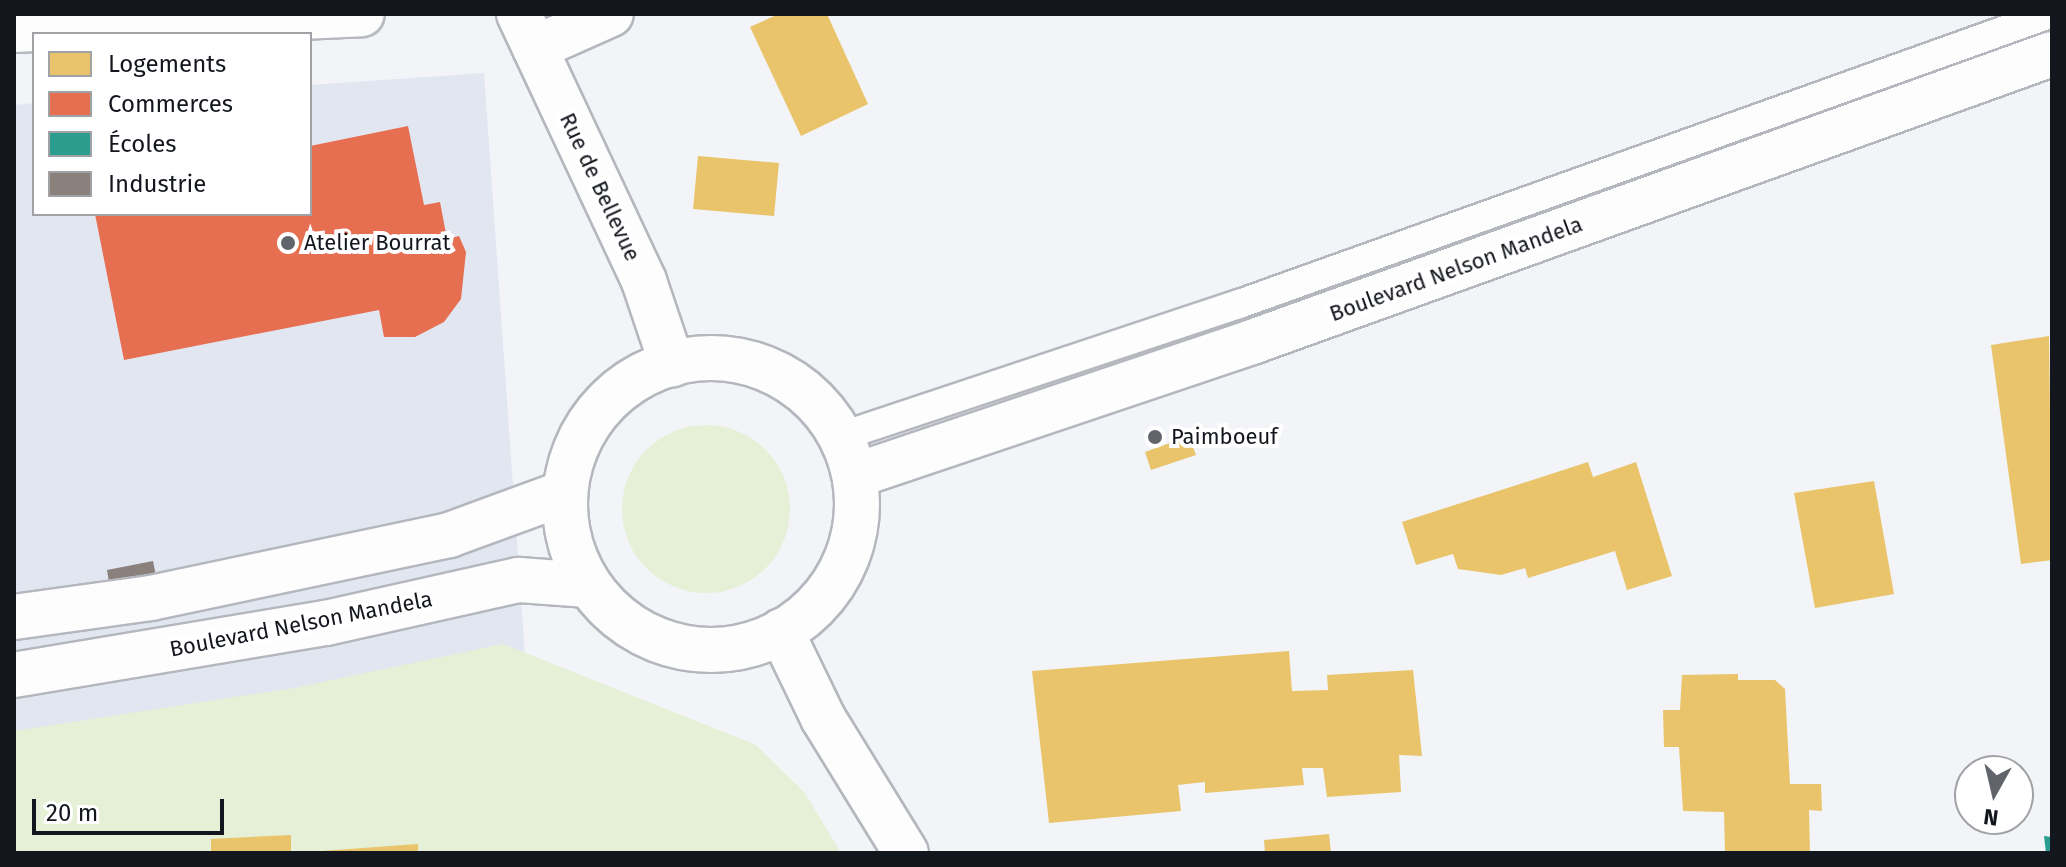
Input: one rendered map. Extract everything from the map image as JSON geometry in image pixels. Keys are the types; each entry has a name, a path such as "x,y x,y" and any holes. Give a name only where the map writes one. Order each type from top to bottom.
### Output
{"street":[{"path":"14,30 362,14"},
{"path":"527,31 611,14"},
{"name":"Rue de Bellevue","path":"527,31 644,281 672,364"},
{"name":"Boulevard Nelson Mandela","path":"850,456 1252,342 2052,54"},
{"path":"705,359 769,371 803,391 850,456 854,521 838,574 804,616 781,631 740,647 696,650 642,632 617,617 588,585 568,541 564,493 577,443 606,401 637,379 672,364 705,359"},
{"path":"14,617 151,598 449,535 564,493"},
{"name":"Boulevard Nelson Mandela","path":"14,675 326,623 519,580 588,585"},
{"path":"781,631 823,718 906,853"}],"lane":[{"path":"850,456 1239,304 2050,14"}],"shaded area":[{"path":"484,73 528,699 14,781 14,105 32,103 32,216 312,216 312,85"}],"green space":[{"path":"706,425 738,431 766,449 784,477 790,509 784,541 766,569 738,587 706,593 674,587 646,569 628,541 622,509 628,477 646,449 674,431"},
{"path":"503,644 756,745 805,793 841,853 14,853 14,731 294,688"}],"building: Logements":[{"path":"779,14 827,14 868,104 801,136 750,27"},
{"path":"698,156 779,163 774,216 693,209"},
{"path":"2049,336 2052,560 2021,564 1991,345"},
{"path":"1189,436 1196,455 1151,470 1145,452"},
{"path":"1588,462 1593,477 1636,462 1672,576 1627,590 1615,551 1528,578 1525,568 1501,575 1458,569 1453,554 1416,565 1402,522"},
{"path":"1874,481 1894,594 1815,608 1794,493"},
{"path":"1289,651 1292,691 1328,690 1327,675 1413,670 1422,756 1399,755 1401,792 1327,797 1323,768 1302,768 1304,785 1205,793 1205,782 1178,785 1181,811 1049,823 1032,671"},
{"path":"1738,674 1738,680 1775,680 1785,689 1790,784 1821,784 1822,811 1809,810 1810,853 1725,853 1724,812 1683,811 1679,747 1664,747 1663,710 1680,710 1682,675"},
{"path":"1329,834 1331,853 1265,853 1264,840"},
{"path":"291,835 291,853 211,853 211,839"},
{"path":"418,844 418,853 321,853 321,851"}],"building: Commerces":[{"path":"408,126 424,205 440,202 447,239 459,236 466,252 461,299 444,322 415,337 384,337 379,310 124,360 95,216 312,216 312,146"}],"building: Écoles":[{"path":"2044,836 2052,837 2052,853 2046,853"}],"building: Industrie":[{"path":"153,561 157,581 110,589 107,570"}],"place":[{"name":"Atelier Bourrat","path":"288,243"},
{"name":"Paimboeuf","path":"1155,437"}]}
